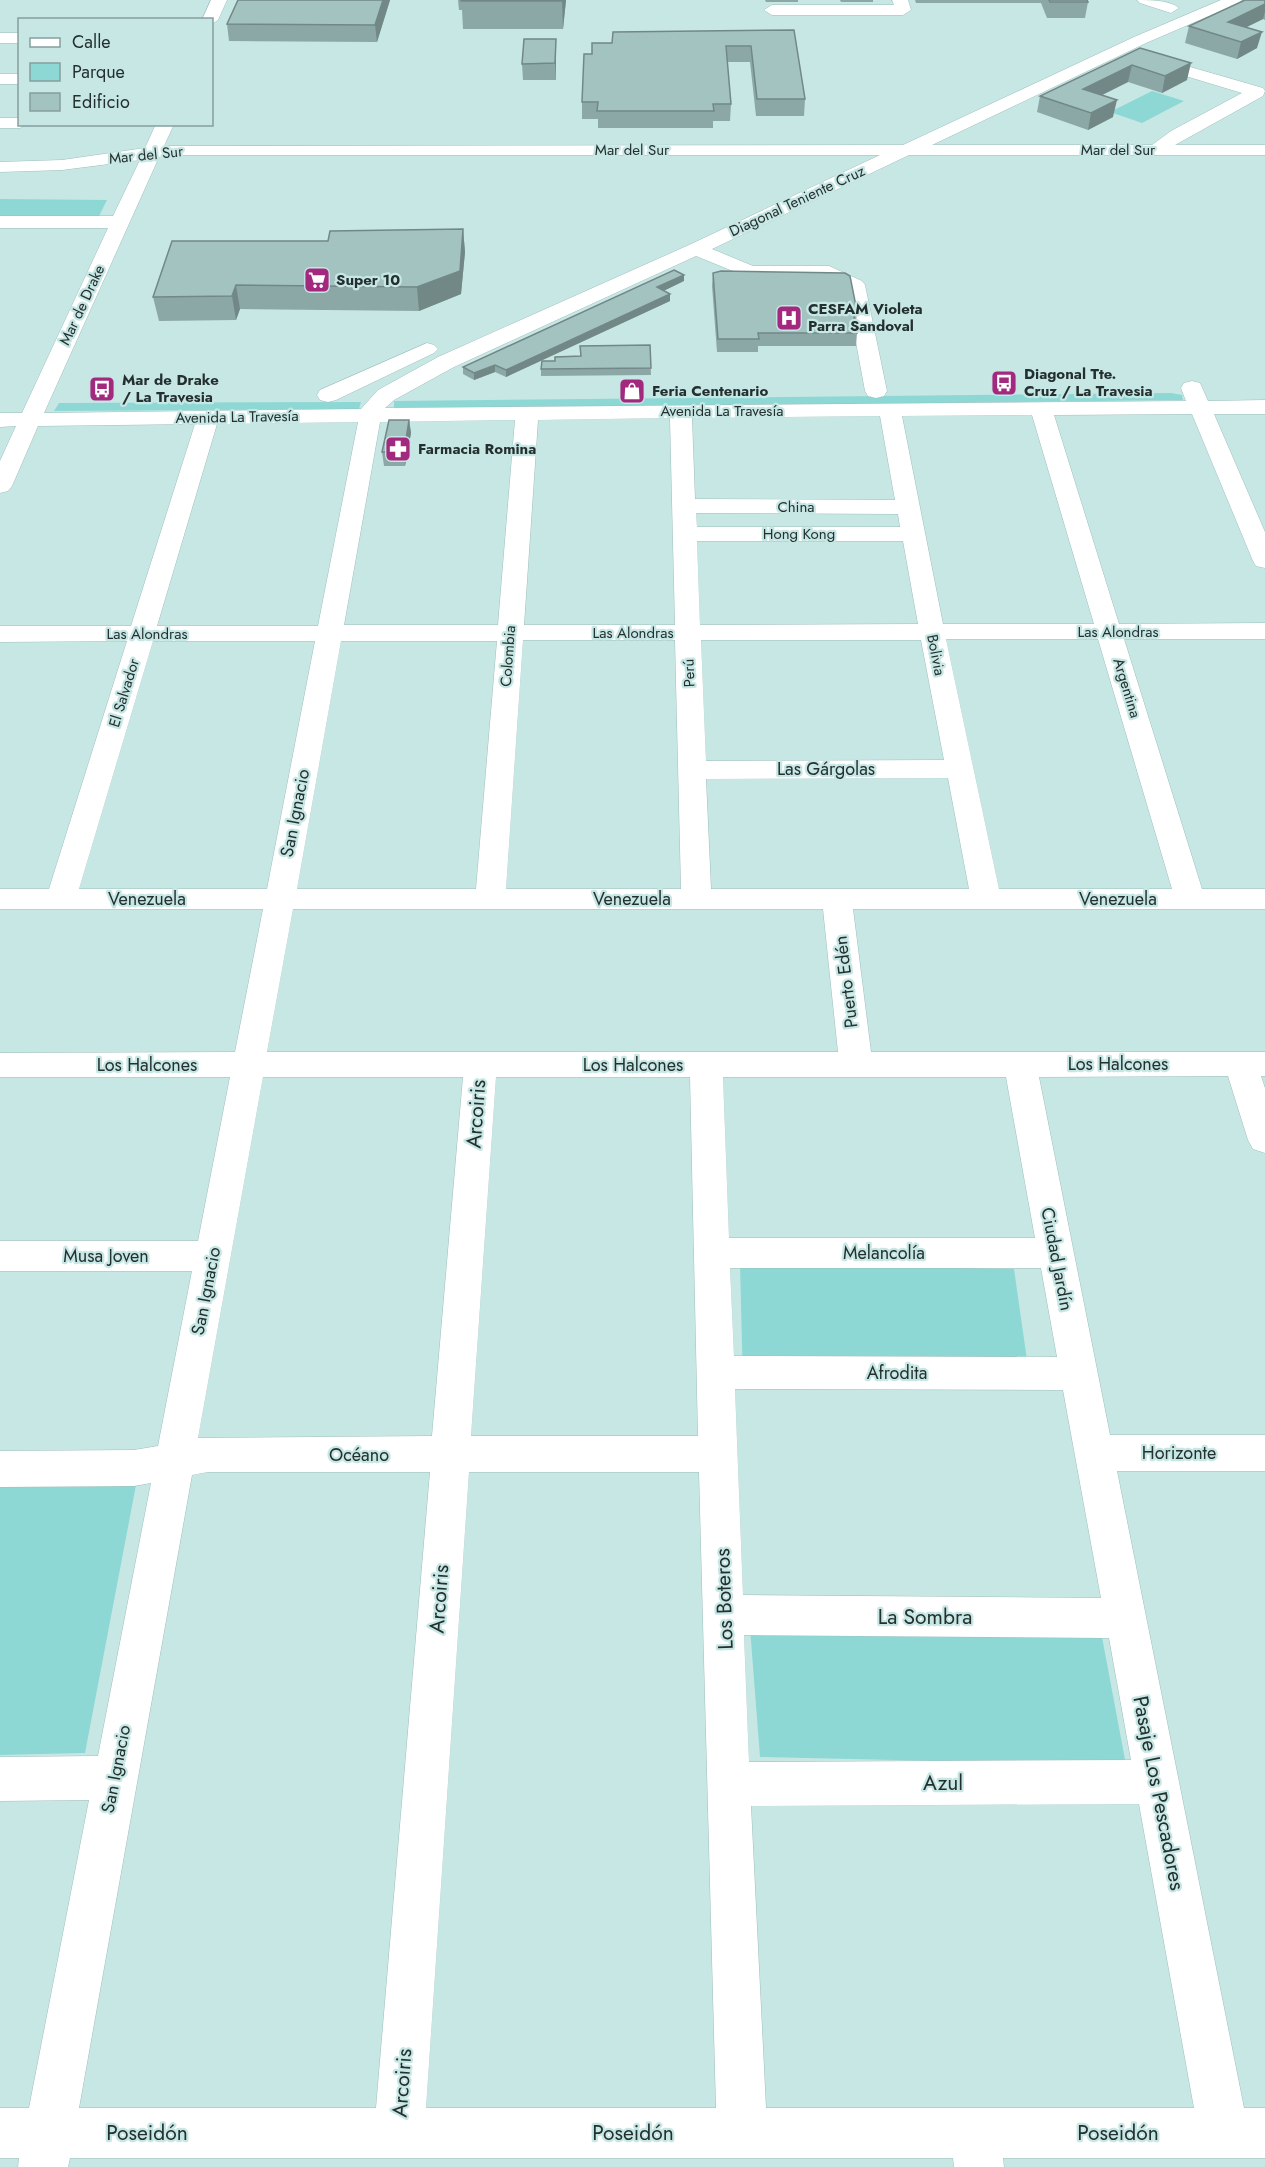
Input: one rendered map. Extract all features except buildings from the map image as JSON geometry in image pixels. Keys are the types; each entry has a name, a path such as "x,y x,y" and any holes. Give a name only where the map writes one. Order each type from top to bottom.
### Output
{"street":[{"path":"211,18 219,0"},
{"path":"772,10 903,10 900,0"},
{"path":"1144,0 1171,8"},
{"name":"Diagonal Teniente Cruz","path":"718,218 1187,0"},
{"name":"Diagonal Teniente Cruz","path":"378,405 446,362 696,249 1140,40 1234,0"},
{"path":"0,38 18,38"},
{"path":"1140,40 1265,78"},
{"path":"1117,51 1257,92 1177,135 1156,150"},
{"path":"0,79 18,79"},
{"path":"0,123 18,123"},
{"name":"Mar de Drake","path":"0,486 164,126"},
{"path":"1221,150 1248,135"},
{"name":"Mar del Sur","path":"0,166 62,165 153,152 1265,150"},
{"path":"0,222 120,222"},
{"path":"696,249 750,272 829,272 855,285 876,391"},
{"path":"328,395 440,344"},
{"name":"Avenida La Travesía","path":"293,395 328,395 378,405 527,413 1041,408 1196,398 1265,387"},
{"name":"Avenida La Travesía","path":"0,420 208,417 378,405 876,391 1196,398 1265,407"},
{"path":"1196,398 1265,561"},
{"name":"San Ignacio","path":"46,2150 328,634 378,405"},
{"name":"Argentina","path":"1041,408 1190,899"},
{"name":"Bolivia","path":"890,410 986,899"},
{"name":"Perú","path":"681,411 696,899"},
{"name":"Colombia","path":"490,899 527,413"},
{"name":"El Salvador","path":"61,899 208,417"},
{"path":"1237,493 1265,493"},
{"name":"China","path":"684,506 908,507"},
{"name":"Hong Kong","path":"685,534 914,534"},
{"name":"Las Alondras","path":"0,634 1265,631"},
{"name":"Las Gárgolas","path":"692,770 959,769"},
{"name":"Venezuela","path":"0,899 1265,899"},
{"name":"Puerto Edén","path":"837,899 856,1064"},
{"name":"Ciudad Jardín","path":"1020,1064 1094,1453"},
{"path":"1253,1064 1265,1140"},
{"name":"Los Halcones","path":"0,1065 1253,1064"},
{"name":"Arcoiris","path":"399,2133 480,1065"},
{"name":"Los Boteros","path":"706,1065 728,1784 742,2133"},
{"name":"Melancolía","path":"712,1253 1056,1253"},
{"name":"Musa Joven","path":"0,1256 212,1256"},
{"name":"Afrodita","path":"716,1372 1079,1374"},
{"name":"Horizonte","path":"1094,1453 1265,1453"},
{"name":"Pasaje Los Pescadores","path":"1094,1453 1158,1782 1245,2133"},
{"name":"Océano","path":"0,1469 134,1468 208,1454 718,1454"},
{"name":"La Sombra","path":"724,1615 1126,1618"},
{"path":"0,1779 115,1778"},
{"name":"Azul","path":"728,1784 1158,1782"},
{"name":"Poseidón","path":"0,2133 46,2150 399,2133 742,2133 977,2150 1245,2133"}],"green space":[{"path":"1152,91 1184,101 1142,123 1110,112"},
{"path":"0,199 107,200 98,218 0,218"},
{"path":"1171,393 1182,395 1183,400 394,410 394,401"},
{"path":"361,402 359,409 54,411 59,403"},
{"path":"740,1264 1014,1269 1030,1381 743,1385"},
{"path":"136,1485 85,1753 0,1755 0,1487"},
{"path":"750,1628 1102,1637 1126,1765 760,1757"}],"place":[{"name":"Super 10","path":"317,280"},
{"name":"CESFAM Violeta Parra Sandoval","path":"789,318"},
{"name":"Diagonal Tte. Cruz / La Travesia","path":"1004,383"},
{"name":"Mar de Drake / La Travesia","path":"102,389"},
{"name":"Feria Centenario","path":"632,391"},
{"name":"Farmacia Romina","path":"398,449"}]}
